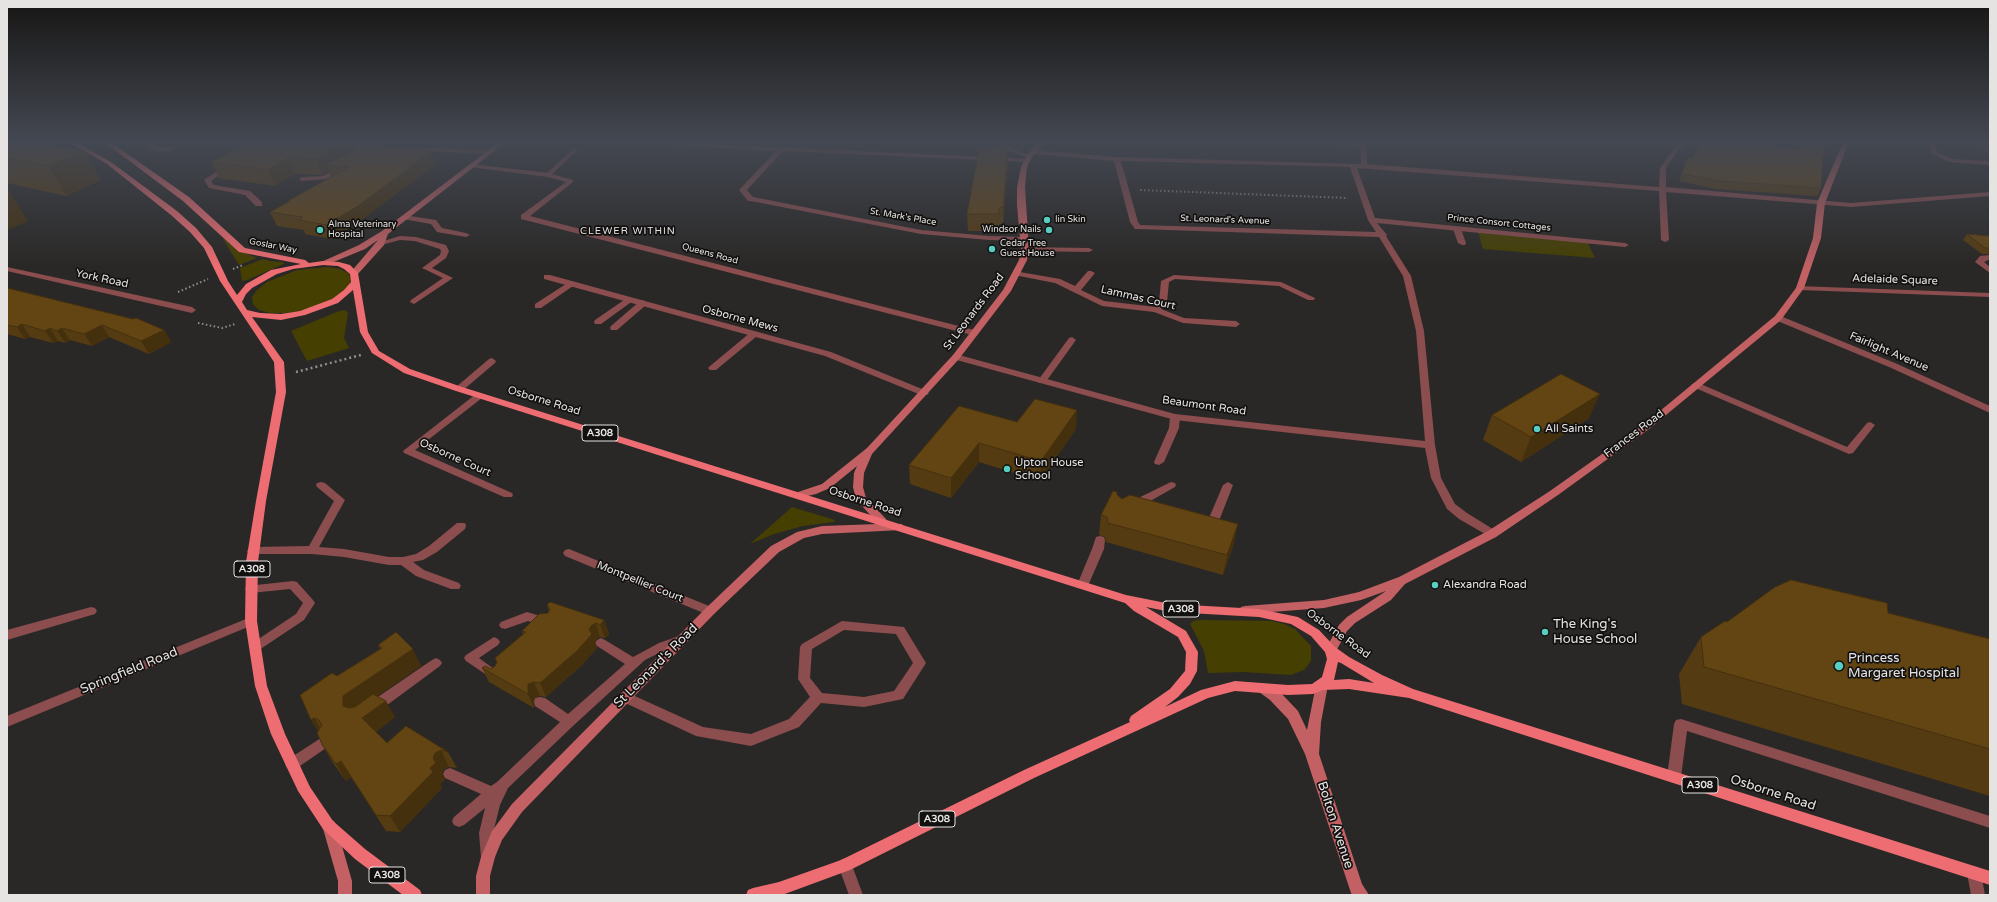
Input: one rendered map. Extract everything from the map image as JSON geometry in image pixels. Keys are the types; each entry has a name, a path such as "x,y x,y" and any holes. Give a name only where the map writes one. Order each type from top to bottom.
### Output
{"main road":[{"name":"A308","path":"136,184 174,213 193,230 208,247 224,281 279,362 281,392 253,551 251,621 260,686 278,734 305,791 328,824 360,854 415,895"},
{"name":"Goslar Way","path":"165,184 186,199 242,250 310,264"},
{"path":"323,263 343,266 354,278 348,292 335,301 302,313 281,317 259,316 243,311 242,293 249,286 264,277 293,266 323,263"},
{"name":"Osborne Road","path":"354,278 364,332 375,351 407,371 479,396 799,495 1126,599 1171,608 1236,610 1282,616 1294,620 1315,633 1332,650 1357,667 1410,693 1990,878"},
{"path":"1118,733 1174,693 1186,680 1191,671 1192,661 1192,652 1182,634 1138,608 1126,599"},
{"path":"1322,685 1328,679 1330,673 1333,659 1332,650"},
{"name":"Osborne Road","path":"1322,685 1349,684 1410,693"},
{"name":"A308","path":"754,895 779,889 845,865 1022,778 1118,733 1187,702 1222,689 1236,686 1302,690 1313,689 1322,685"}],"street":[{"path":"209,184 211,187 247,193 259,204"},
{"path":"323,263 362,247 385,234 449,184"},
{"name":"Queens Road","path":"567,184 524,217 975,333"},
{"name":"St. Mark's Place","path":"748,184 743,190 751,199 921,232 989,238 1025,238"},
{"name":"St Leonards Road","path":"799,495 812,492 826,486 871,450 956,357 1007,291 1023,260 1025,249 1022,184"},
{"name":"St. Leonard's Avenue","path":"1125,184 1134,222 1138,227 1383,235"},
{"path":"1360,184 1372,220 1383,235 1407,276 1420,332 1430,445 1436,478 1451,506 1463,516 1492,534"},
{"path":"1598,184 1850,205 1990,194"},
{"path":"1662,184 1665,240"},
{"name":"Frances Road","path":"1332,650 1343,628 1351,620 1387,597 1401,581 1492,534 1554,493 1646,427 1778,318 1800,288 1817,238 1821,203 1829,184"},
{"path":"406,217 432,222 440,230 466,235"},
{"name":"Prince Consort Cottages","path":"1372,220 1625,245"},
{"path":"1457,229 1462,243"},
{"path":"354,278 381,243 385,234"},
{"path":"381,243 400,238 416,239 443,248 443,256 426,268 449,278 414,302"},
{"path":"1025,249 1089,250"},
{"path":"1990,257 1983,258 1979,262 1990,271"},
{"name":"York Road","path":"7,269 192,310"},
{"name":"Lammas Court","path":"1017,273 1057,281 1102,303 1156,310 1183,320 1236,324"},
{"path":"1076,290 1092,273"},
{"name":"Osborne Mews","path":"547,277 828,354 924,392"},
{"path":"1156,310 1163,302 1165,281 1174,277 1281,284 1311,298"},
{"path":"538,306 572,284"},
{"name":"Adelaide Square","path":"1800,288 1990,295"},
{"path":"598,322 630,300"},
{"path":"614,328 642,303"},
{"name":"Fairlight Avenue","path":"1778,318 1892,365 1990,410"},
{"path":"713,368 754,334"},
{"path":"1042,381 1072,340"},
{"name":"Beaumont Road","path":"956,357 1175,416 1430,445"},
{"path":"459,389 492,361"},
{"path":"1696,385 1849,451 1870,425"},
{"name":"Osborne Court","path":"479,396 408,451 508,495"},
{"path":"1159,462 1174,428 1175,416"},
{"name":"St Leonards Road","path":"871,450 859,473 858,487 861,499 882,522"},
{"path":"312,550 340,500 321,485"},
{"path":"1126,510 1171,485"},
{"path":"1198,519 1213,523 1228,485"},
{"path":"1138,503 1153,507"},
{"path":"253,551 312,550 344,553 389,561 403,561 419,557 433,549 461,526"},
{"name":"St Leonard's Road","path":"483,895 483,876 488,857 497,836 517,808 710,611 774,550 801,535 822,530 898,527"},
{"path":"1083,585 1098,549 1100,540"},
{"name":"Montpellier Court","path":"569,554 710,611"},
{"path":"403,561 420,573 456,586"},
{"path":"1236,610 1324,604 1361,596 1401,581"},
{"path":"252,588 293,585 310,604 300,617 255,647"},
{"path":"7,635 91,611"},
{"path":"504,625 527,616 548,623"},
{"name":"Springfield Road","path":"7,722 251,621"},
{"path":"842,625 900,630 920,663 898,695 864,702 818,698 804,679 806,647 842,625"},
{"path":"458,821 503,784 569,721 641,657 663,646 682,640"},
{"path":"494,642 470,658 496,676"},
{"path":"601,643 634,663"},
{"path":"365,713 436,663"},
{"name":"Bolton Avenue","path":"1312,754 1314,722 1322,685"},
{"name":"Bolton Avenue","path":"1263,688 1274,696 1293,715 1312,754 1356,888 1362,895"},
{"path":"626,697 701,732 751,740 794,723 818,698"},
{"path":"540,702 569,721"},
{"path":"1674,777 1681,724 1990,822"},
{"path":"292,764 324,742"},
{"path":"450,774 492,793"},
{"path":"488,857 486,833 493,805 503,784"},
{"path":"328,824 345,881 345,895"},
{"path":"845,865 856,895"},
{"path":"1974,873 1978,895"}],"path":[{"path":"1126,189 1365,198"},
{"path":"192,322 222,328 243,311"},
{"path":"280,376 375,351"}],"shaded area":[{"path":"1478,231 1587,241 1595,258 1483,249"},
{"path":"226,237 241,251 257,258 239,265 223,239"},
{"path":"263,259 283,262 284,264 242,281 240,268"},
{"path":"328,267 340,269 348,273 351,279 349,286 331,300 301,311 285,313 270,313 259,310 253,304 252,297 257,290 267,282 297,270"},
{"path":"345,310 348,313 344,338 349,348 307,361 291,331 339,311"},
{"path":"792,507 835,520 834,522 803,526 774,534 750,544"},
{"path":"1193,621 1273,621 1284,624 1295,629 1311,646 1311,661 1304,670 1291,675 1243,672 1208,673 1204,651 1190,624"}],"building":[{"path":"318,184 387,184 358,206 326,225 299,220 303,217 270,212 290,201 288,201"},
{"path":"973,184 1005,184 1003,207 999,208 999,214 967,214"},
{"path":"1764,184 1821,184 1821,188"},
{"path":"1967,234 1990,236 1990,248 1985,248"},
{"path":"7,288 133,319 136,318 164,330 141,341 102,325 84,334 62,328 57,331 50,328 45,331 22,324 17,327 7,325"},
{"path":"1561,374 1600,394 1531,437 1492,415"},
{"path":"1035,399 1077,410 1041,461 979,443 951,478 909,465 959,406 1017,422"},
{"path":"1113,491 1117,492 1117,495 1122,499 1130,495 1238,524 1227,555 1108,523 1107,517 1101,515"},
{"path":"1791,580 1887,603 1888,613 1990,639 1990,749 1704,667 1701,637 1725,621 1727,622 1775,587"},
{"path":"550,602 604,620 600,625 596,623 591,626 589,630 592,634 577,651 540,683 534,682 528,684 528,694 482,668 485,666 491,669 495,666 497,662 495,658 526,632 522,631 539,614 548,613 550,609 547,605"},
{"path":"396,632 413,649 343,696 343,706 349,708 355,707 373,694 386,701 362,718 387,743 406,726 448,752 441,750 435,753 433,758 436,763 430,768 433,772 390,816 376,815 341,761 336,764 323,746 317,733 322,725 319,720 314,718 311,720 300,695 332,673 337,676 382,648 378,645"}],"place":[{"name":"Iin Skin","path":"1047,220"},
{"name":"Alma Veterinary Hospital","path":"320,230"},
{"name":"Windsor Nails","path":"1049,230"},
{"name":"Cedar Tree Guest House","path":"992,249"},
{"name":"All Saints","path":"1537,429"},
{"name":"Upton House School","path":"1007,469"},
{"name":"Alexandra Road","path":"1435,585"},
{"name":"The King's House School","path":"1545,632"},
{"name":"Princess Margaret Hospital","path":"1839,666"}],"district":[{"name":"CLEWER WITHIN","path":"628,231"}]}
